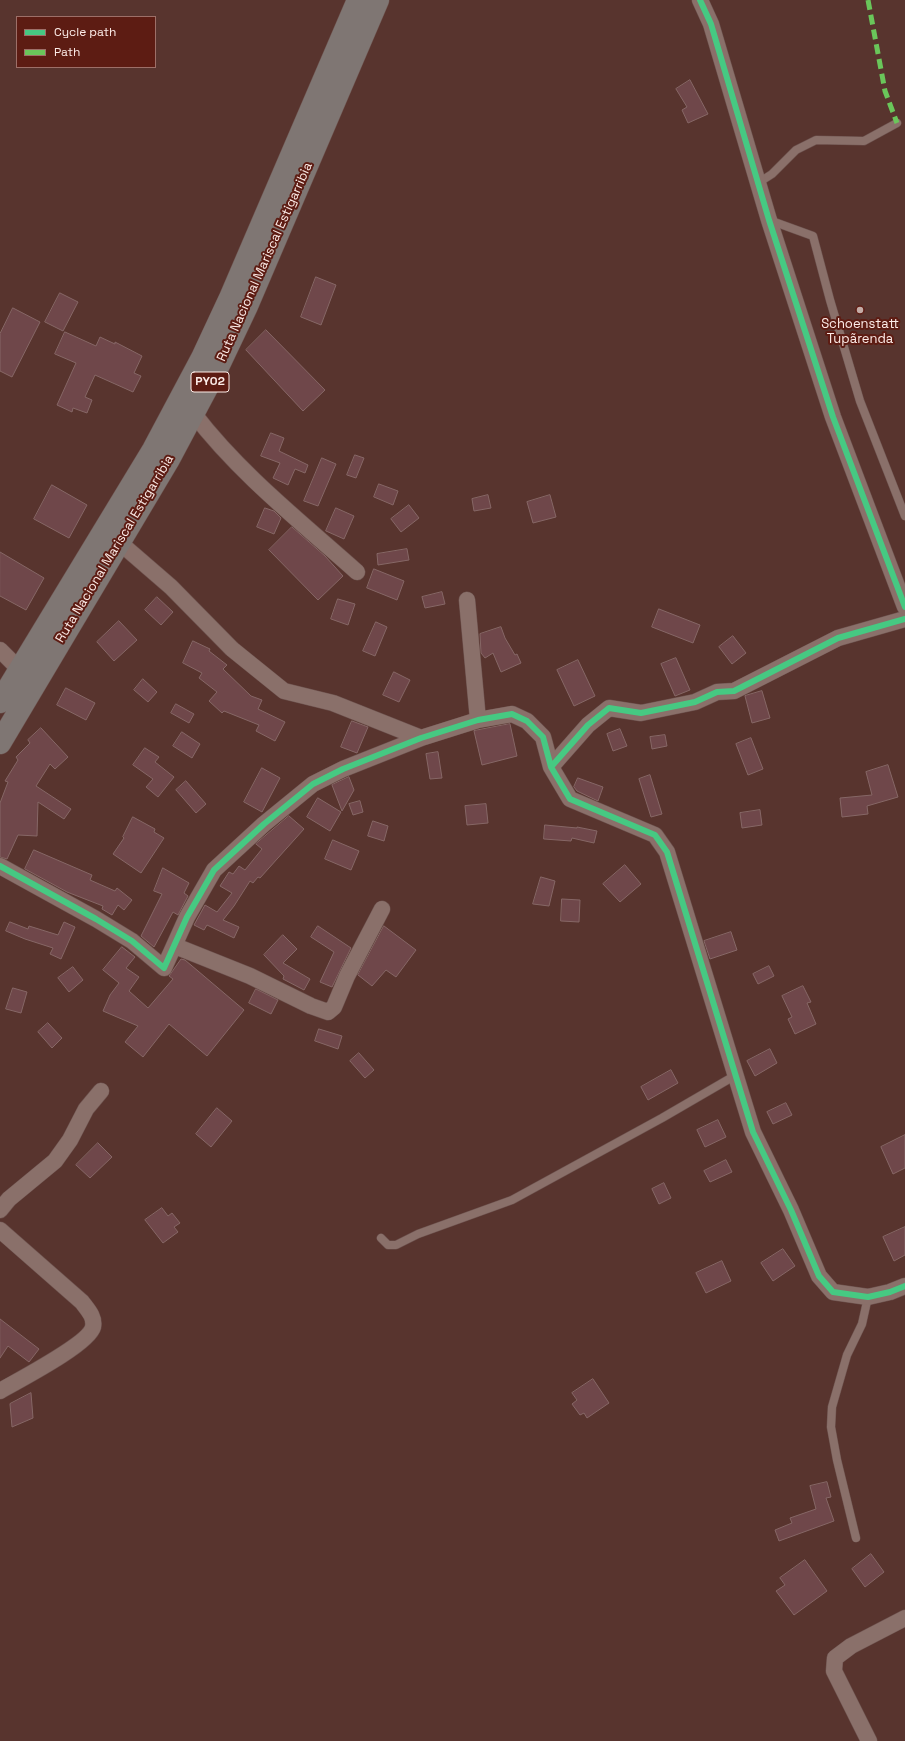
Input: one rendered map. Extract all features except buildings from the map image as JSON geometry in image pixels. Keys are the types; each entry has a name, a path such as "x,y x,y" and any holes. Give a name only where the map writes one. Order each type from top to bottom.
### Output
{"highway":[{"name":"Ruta Nacional Mariscal Estigarribia","path":"0,702 153,450 202,358 230,298 358,0"},
{"name":"Ruta Nacional Mariscal Estigarribia","path":"0,743 118,542 169,459 194,414 247,306 378,0"}],"street":[{"path":"700,0 711,24 769,220 833,417 905,607"},
{"path":"194,414 212,438 251,477 357,572"},
{"path":"118,542 171,587 232,650 284,691 334,703 421,738"},
{"path":"467,600 478,720"},
{"path":"551,767 588,725 610,708 640,713 695,702 717,692 734,690 838,638 905,619"},
{"path":"0,650 20,670"},
{"path":"0,866 96,919 132,941 164,968 188,917 214,870 264,824 313,784 343,769 421,738 478,720 512,714 527,721 543,737 551,767 570,799 655,835 667,852 753,1132 791,1210 819,1276 833,1292 868,1297 890,1292 905,1286"},
{"path":"175,946 250,976 311,1006 328,1012 334,1007 347,976 382,909"},
{"path":"0,1210 9,1199 55,1162 70,1140 86,1109 101,1091"},
{"path":"0,1230 82,1302 91,1313 94,1321 93,1329 89,1335 77,1344 52,1362 0,1391"},
{"path":"869,1741 834,1672 836,1658 851,1646 905,1618"}],"lane":[{"path":"758,183 772,174 796,150 816,140 864,141 897,123"},
{"path":"769,220 813,236 860,401 905,516"},
{"path":"381,1238 388,1245 396,1245 418,1234 512,1200 662,1118 736,1075"},
{"path":"856,1538 837,1460 832,1427 832,1407 847,1355 862,1324 868,1297"}],"marked path":[{"path":"868,0 885,91 897,123"}],"cycle path":[{"path":"700,0 711,24 769,220 833,417 905,607"},
{"path":"905,619 838,638 734,691 717,692 695,702 641,713 609,708 588,725 551,767 570,799 655,835 667,852 753,1132 791,1210 819,1276 833,1292 868,1297 890,1292 905,1286"},
{"path":"0,866 96,919 132,941 164,968 187,917 214,870 264,824 313,784 343,769 421,738 478,720 512,714 527,721 543,737 551,767"}],"place":[{"name":"Schoenstatt Tupãrenda","path":"860,310"}]}
